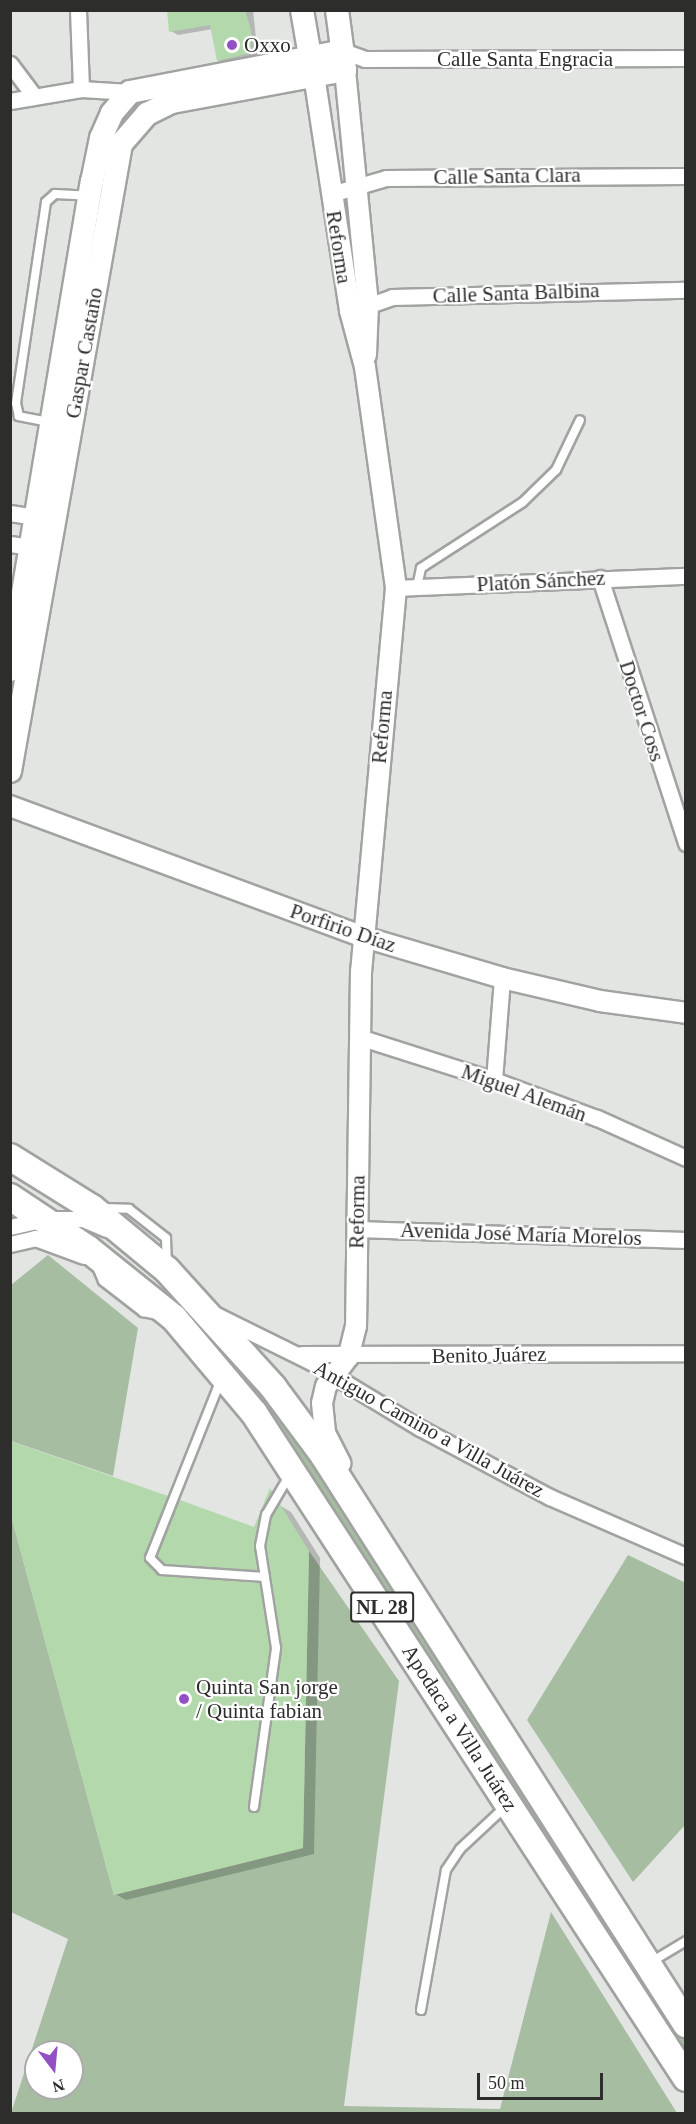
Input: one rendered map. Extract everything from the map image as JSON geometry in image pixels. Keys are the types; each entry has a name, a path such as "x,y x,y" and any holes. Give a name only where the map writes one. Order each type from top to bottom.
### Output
{"main road":[{"path":"302,10 312,65"},
{"path":"337,10 344,60"},
{"name":"Gaspar Castaño","path":"10,771 46,518 101,198 101,138 112,113 130,92 344,60"},
{"name":"Gaspar Castaño","path":"101,198 121,144 147,114 172,102 312,65"},
{"name":"Gaspar Castaño","path":"10,670 42,548"},
{"name":"Apodaca a Villa Juárez","path":"10,1157 92,1208 170,1272 208,1311 273,1387 351,1500 647,1964 683,2015"},
{"name":"Apodaca a Villa Juárez","path":"10,1197 45,1219 174,1318 223,1376 292,1471 686,2078"}],"street":[{"path":"78,10 81,89"},
{"name":"Calle Santa Engracia","path":"344,60 686,58"},
{"path":"344,60 358,186 359,308"},
{"path":"10,64 33,95"},
{"name":"Reforma","path":"312,65 331,194 359,308 364,367 396,588 364,937 360,1037 356,1326 345,1357"},
{"path":"10,100 81,89 130,92"},
{"name":"Calle Santa Clara","path":"331,194 386,178 686,176"},
{"name":"Calle Santa Balbina","path":"359,308 392,297 686,290"},
{"path":"10,513 46,518"},
{"path":"10,544 42,548"},
{"name":"Platón Sánchez","path":"396,588 686,576"},
{"name":"Doctor Coss","path":"600,578 686,843"},
{"name":"Porfirio Díaz","path":"10,806 364,937 502,978 600,1001 686,1013"},
{"path":"494,1080 502,978"},
{"name":"Miguel Alemán","path":"360,1037 494,1080 597,1119 686,1158"},
{"path":"10,1227 45,1219 83,1219 104,1228 170,1272"},
{"name":"Avenida José María Morelos","path":"357,1229 686,1240"},
{"path":"10,1244 35,1238 97,1258"},
{"name":"Antiguo Camino a Villa Juárez","path":"208,1311 293,1353 420,1428 550,1497 686,1556"},
{"name":"Benito Juárez","path":"293,1353 345,1357 686,1353"},
{"path":"345,1357 326,1386 321,1419 343,1470 351,1500"}],"lane":[{"path":"62,424 19,416 16,403 46,202 55,194 101,198"},
{"path":"417,587 421,568 523,502 556,470 580,420"},
{"path":"223,1376 150,1558 162,1570 265,1577"},
{"path":"254,1807 276,1648 260,1546 266,1515 292,1471"},
{"path":"421,2010 446,1870 460,1849 508,1804"},
{"path":"647,1964 684,1944"}],"green space":[{"path":"105,1243 227,1344 298,1438 685,2040 685,2056 326,1498 249,1387 194,1326"},
{"path":"48,1255 138,1328 113,1476 11,1441 11,1285"},
{"path":"10,1512 114,1895 303,1848 309,1551 399,1681 344,2106 500,2109 551,1912 677,2113 11,2113 24,2073 24,2100 84,2100 84,2040 35,2040 68,1939 11,1912"},
{"path":"628,1555 686,1583 685,1825 633,1882 527,1720"}],"building":[{"path":"167,10 245,10 251,30 251,53 217,61 210,25 169,32"},
{"name":"Quinta San jorge / Quinta fabian","path":"10,1441 168,1496 144,1556 158,1575 260,1583 270,1648 248,1806 254,1813 260,1808 282,1648 266,1546 272,1517 280,1504 309,1551 303,1848 114,1895 10,1512"},
{"path":"270,1488 272,1492 260,1513 254,1545 258,1570 165,1564 157,1557 180,1500 254,1527"}],"place":[{"name":"Oxxo","path":"232,45"},
{"name":"Quinta San jorge / Quinta fabian","path":"184,1699"}]}
